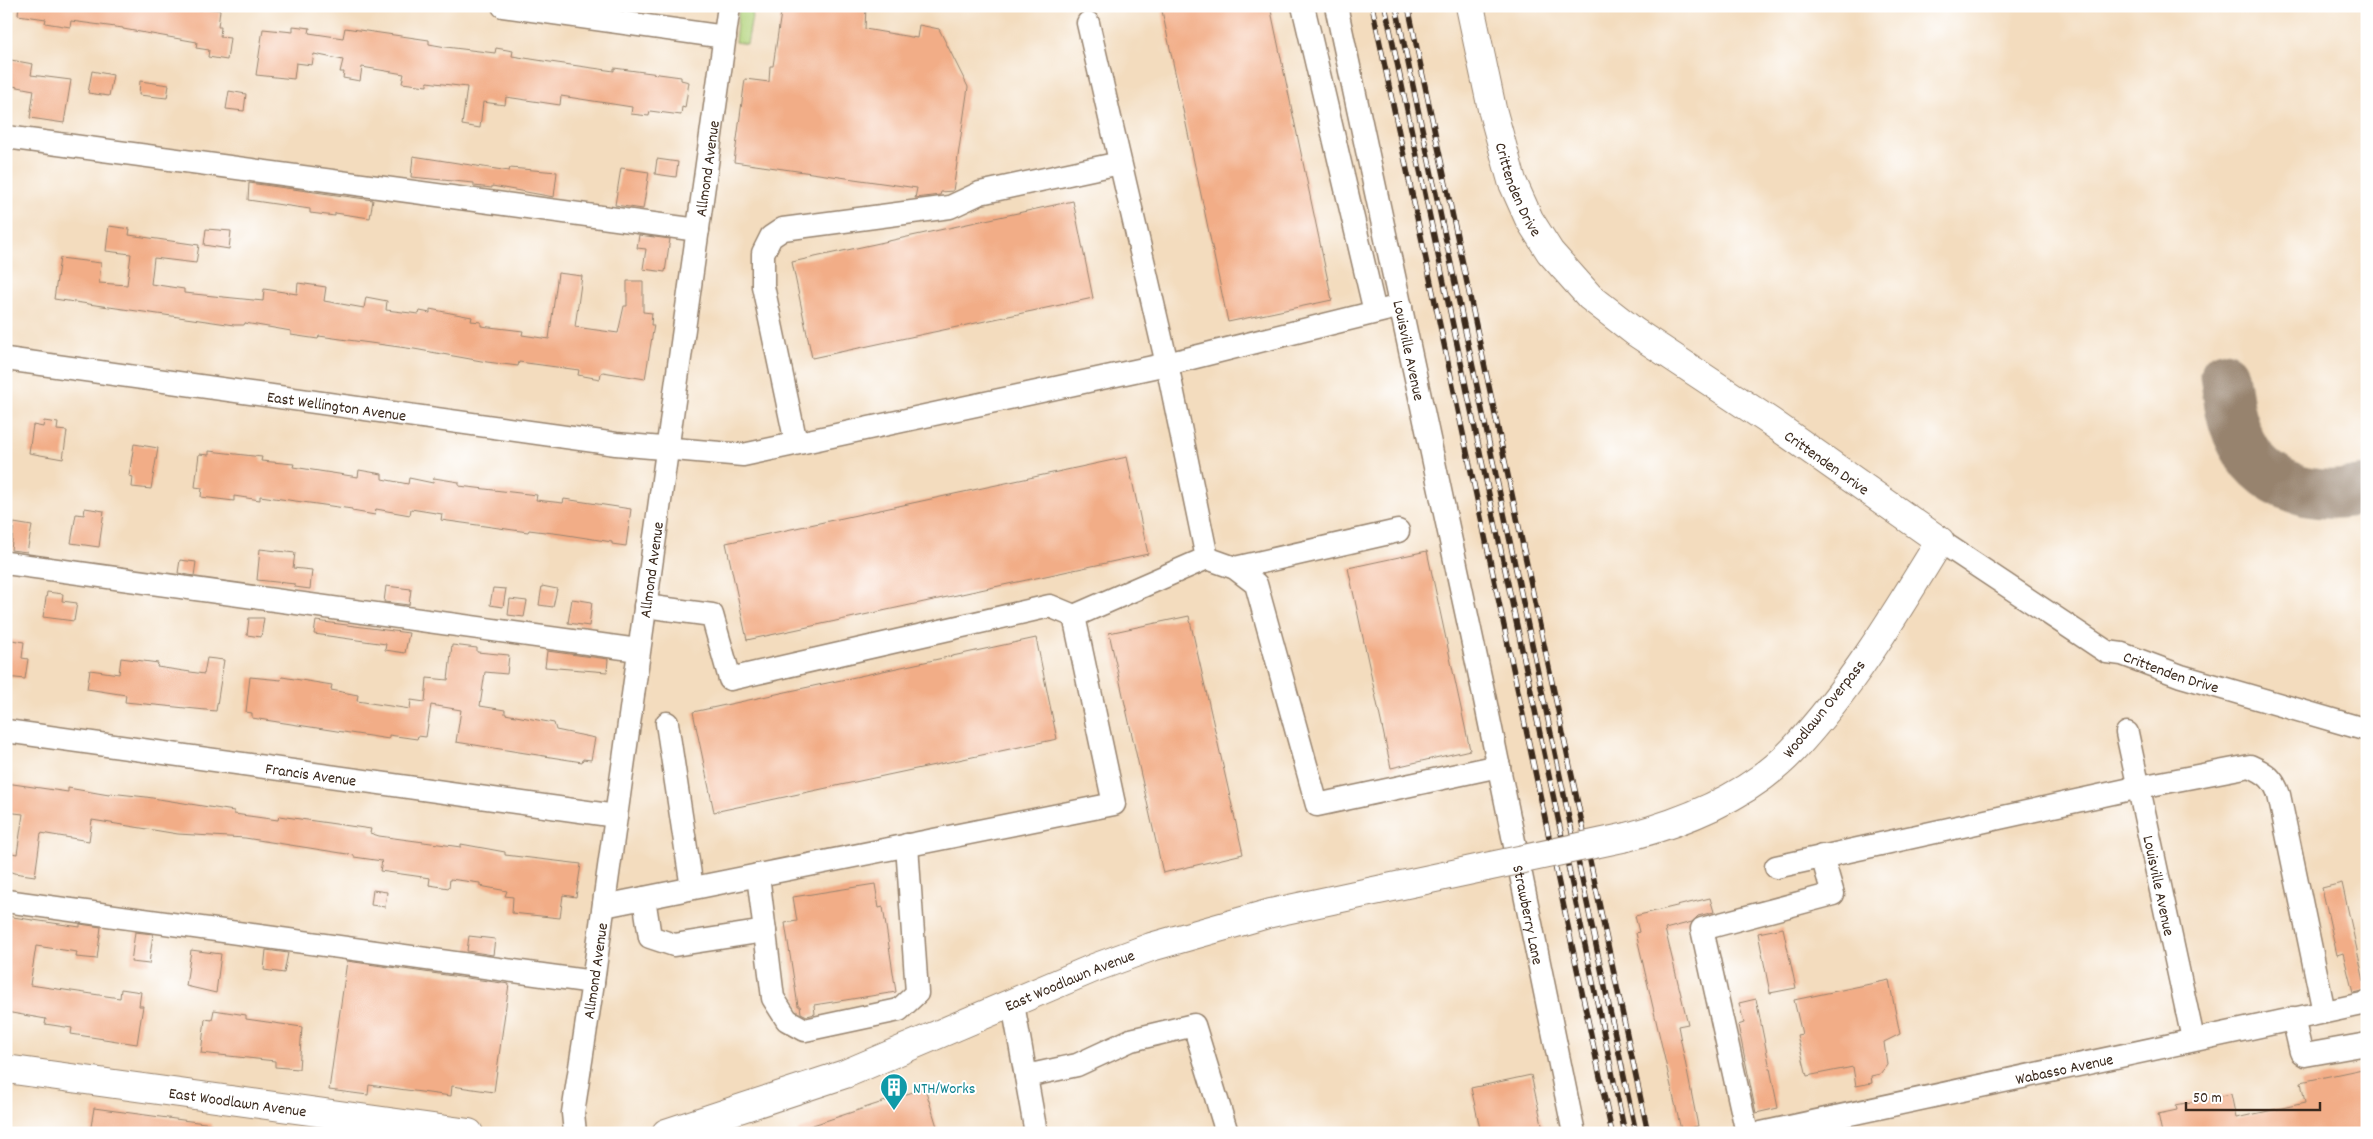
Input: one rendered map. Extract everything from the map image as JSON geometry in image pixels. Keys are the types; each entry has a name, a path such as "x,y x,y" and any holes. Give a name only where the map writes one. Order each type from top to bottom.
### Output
{"main road":[{"name":"Crittenden Drive","path":"1470,6 1492,109 1512,181 1529,219 1550,252 1590,298 1636,332 1779,428 1940,541"},
{"name":"Woodlawn Overpass","path":"1486,867 1627,837 1672,824 1716,806 1746,787 1793,750 1847,684 1940,541"},
{"name":"East Woodlawn Avenue","path":"666,1133 845,1074 1094,968 1151,947 1211,928 1486,867"},
{"name":"East Woodlawn Avenue","path":"6,1069 470,1133"}],"street":[{"path":"503,6 725,38"},
{"name":"Allmond Avenue","path":"575,1133 572,1112 604,906 638,650 730,6"},
{"path":"1303,6 1375,312"},
{"name":"Louisville Avenue","path":"1336,6 1453,559 1484,696"},
{"path":"1088,24 1167,364 1207,558"},
{"path":"6,137 698,230"},
{"path":"796,443 763,286 763,253 771,237 783,230 950,207 980,193 1120,163"},
{"name":"East Wellington Avenue","path":"6,359 616,444 743,455 1167,364 1401,306"},
{"path":"1235,568 1398,531"},
{"name":"Crittenden Drive","path":"1940,541 2107,652 2122,654 2181,676 2367,730"},
{"path":"645,606 712,615 730,679 1050,606 1074,616 1207,558 1235,568 1256,584 1317,805 1498,766"},
{"path":"6,563 638,650"},
{"path":"604,906 1114,804 1074,616"},
{"name":"Strawberry Lane","path":"1484,696 1574,1133"},
{"path":"667,723 692,888"},
{"name":"Francis Avenue","path":"6,731 616,816"},
{"name":"Louisville Avenue","path":"2127,733 2193,1039"},
{"path":"1776,867 2140,787 2250,766 2261,771 2275,783 2324,1012"},
{"path":"758,875 772,998 787,1020 805,1030 899,1010 917,993 907,845"},
{"path":"1747,1133 1702,929 1833,894 1822,856"},
{"path":"644,898 650,937 674,945 765,931"},
{"path":"6,901 593,982"},
{"name":"Wabasso Avenue","path":"1761,1133 2367,1003"},
{"path":"1013,1004 1036,1133"},
{"path":"2294,1018 2301,1052 2304,1055 2367,1044"},
{"path":"1026,1076 1077,1065 1131,1040 1194,1025 1227,1133"}],"green space":[{"path":"739,6 754,6 747,44 735,42"}],"building":[{"path":"19,6 145,6 172,12 174,6 202,10 202,8 220,10 218,27 221,27 220,37 230,38 227,60 208,57 209,50 196,48 197,42 123,28 71,21 70,27 45,23 46,19 18,15"},
{"path":"782,6 866,6 865,29 917,38 919,25 939,29 968,87 953,191 941,192 940,195 915,198 917,188 734,162 745,79 769,82 770,66 773,66"},
{"path":"1161,6 1270,6 1332,300 1228,322"},
{"path":"293,26 310,28 309,33 343,38 345,28 429,40 429,44 446,47 495,53 496,48 513,51 512,56 550,62 614,71 614,68 681,77 681,80 689,82 685,108 682,107 681,115 650,111 649,116 631,114 632,107 561,96 560,105 506,97 505,105 483,102 480,128 462,125 467,87 427,82 427,86 402,83 404,74 362,67 360,81 343,78 344,72 340,72 343,60 314,54 312,65 296,63 294,79 256,75 263,29 293,32"},
{"path":"11,60 33,64 31,75 71,80 64,123 30,118 34,90 7,85"},
{"path":"92,71 113,75 109,96 88,93"},
{"path":"140,81 169,85 167,98 139,95"},
{"path":"229,91 246,94 244,111 226,109"},
{"path":"413,156 509,171 510,168 557,172 554,197 492,186 492,188 474,186 474,183 411,177"},
{"path":"657,159 678,162 676,177 655,174"},
{"path":"621,168 649,172 643,209 615,205"},
{"path":"249,183 373,200 370,218 335,213 335,216 310,213 310,209 248,200"},
{"path":"1073,201 1093,298 812,358 792,262"},
{"path":"109,226 130,229 129,235 199,245 196,263 154,258 151,284 184,289 184,293 263,301 264,289 297,294 298,283 326,287 324,301 364,308 366,297 387,301 386,310 419,314 420,311 430,313 430,309 472,317 471,321 481,322 481,326 523,331 522,335 549,339 558,273 582,276 575,327 618,333 624,306 627,306 627,281 643,281 643,312 652,313 651,325 654,325 645,379 603,372 600,379 578,375 579,370 519,362 518,366 487,362 414,349 319,336 318,339 291,335 291,331 245,323 244,325 234,325 54,299 60,258 101,263 99,283 127,285 131,254 106,251"},
{"path":"206,229 231,231 229,249 204,245"},
{"path":"639,235 670,239 665,272 643,269 646,249 637,248"},
{"path":"44,421 58,423 57,430 67,431 63,459 29,453 33,425 43,427"},
{"path":"134,444 158,448 151,489 132,487 133,477 129,476"},
{"path":"209,451 262,457 261,461 294,464 293,467 358,477 359,470 382,474 382,479 408,484 409,478 433,483 434,478 459,482 459,486 537,495 536,500 563,503 564,499 631,509 626,546 561,534 529,530 528,532 441,520 442,514 411,509 410,515 376,509 375,515 352,511 352,509 260,496 260,500 234,496 234,501 201,497 202,488 195,487 199,454 209,455"},
{"path":"1127,457 1148,554 747,640 726,543"},
{"path":"85,508 104,511 99,547 71,543 76,514 84,515"},
{"path":"14,523 32,526 27,552 11,550"},
{"path":"260,549 295,553 293,568 312,570 310,589 295,587 295,584 257,580"},
{"path":"1427,551 1470,750 1391,768 1348,568"},
{"path":"180,560 196,562 194,576 178,573"},
{"path":"386,586 411,589 409,605 384,602"},
{"path":"542,586 557,589 553,607 539,605"},
{"path":"493,588 506,589 503,607 490,605"},
{"path":"47,592 63,594 62,601 77,603 74,621 43,617"},
{"path":"510,599 527,601 524,617 508,615"},
{"path":"572,599 592,602 589,626 568,623"},
{"path":"1189,616 1243,854 1163,873 1109,633"},
{"path":"249,618 264,618 261,637 247,635"},
{"path":"316,621 409,633 405,653 385,650 386,644 314,634"},
{"path":"1036,638 1057,739 714,812 693,712"},
{"path":"6,639 24,642 22,658 28,659 25,679 6,677"},
{"path":"452,645 477,648 477,652 509,655 507,674 485,672 480,706 505,710 505,714 554,723 556,730 595,738 591,760 583,759 582,762 456,742 461,710 431,705 426,737 418,736 417,739 389,735 389,739 252,718 252,713 246,712 250,677 281,680 282,677 332,685 331,690 358,695 357,701 410,709 411,700 425,702 427,678 448,680"},
{"path":"547,651 608,659 607,672 545,667"},
{"path":"121,658 158,663 157,667 204,674 207,658 224,660 216,711 125,702 126,695 87,689 90,670 119,674"},
{"path":"6,783 68,792 68,788 109,795 110,793 146,797 234,811 234,814 278,820 279,816 371,829 370,833 379,836 461,847 461,844 505,852 505,855 581,864 576,897 563,895 560,918 512,913 513,897 505,896 507,891 480,886 480,883 450,879 449,888 429,885 430,878 380,871 382,861 245,838 178,834 92,820 89,841 41,833 35,876 14,873 6,870 6,852 17,854 23,814 6,812"},
{"path":"2342,883 2366,990 2353,993 2343,953 2337,955 2322,888"},
{"path":"875,884 879,908 883,907 896,992 814,1005 815,1014 807,1016 801,1013 800,1006 798,1006 785,923 797,921 793,897"},
{"path":"373,890 387,892 385,907 371,905"},
{"path":"1710,898 1714,912 1698,916 1692,922 1665,929 1688,1024 1678,1026 1698,1126 1681,1130 1636,933 1639,932 1635,916"},
{"path":"6,916 80,927 80,924 101,927 97,959 76,957 77,952 36,946 30,985 120,998 121,989 141,992 139,1006 143,1006 137,1044 71,1034 72,1028 45,1024 46,1019 6,1012"},
{"path":"1783,928 1796,988 1770,993 1758,933"},
{"path":"135,932 153,934 149,964 131,962"},
{"path":"469,936 495,939 493,955 467,951"},
{"path":"191,950 221,954 216,993 186,986"},
{"path":"266,950 288,953 284,973 264,970"},
{"path":"347,961 509,984 494,1092 452,1086 451,1096 369,1085 368,1095 329,1090"},
{"path":"1889,980 1900,1034 1884,1042 1887,1065 1880,1074 1871,1076 1872,1083 1856,1086 1853,1067 1807,1076 1797,1035 1802,1034 1794,1000"},
{"path":"1756,999 1778,1108 1756,1113 1738,1025 1744,1023 1739,1003"},
{"path":"214,1010 246,1015 246,1019 302,1027 299,1069 275,1067 275,1061 201,1053 205,1019 212,1020"},
{"path":"2367,1068 2367,1133 2162,1133 2158,1114 2177,1110 2176,1105 2231,1094 2236,1118 2305,1103 2301,1082"},
{"path":"1531,1075 1544,1133 1481,1133 1471,1088"},
{"name":"NTH/Works","path":"925,1088 939,1133 798,1133 798,1130"},
{"path":"94,1108 212,1124 212,1133 90,1133"}],"taxiway":[{"path":"2224,376 2231,416 2242,443 2253,460 2268,474 2285,484 2303,491 2324,494 2367,489"}],"railway":[{"path":"1372,6 1612,1133"},
{"path":"1385,6 1625,1133"},
{"path":"1396,6 1636,1133"},
{"path":"1408,6 1648,1133"}],"place":[{"name":"NTH/Works","path":"894,1111"}]}
